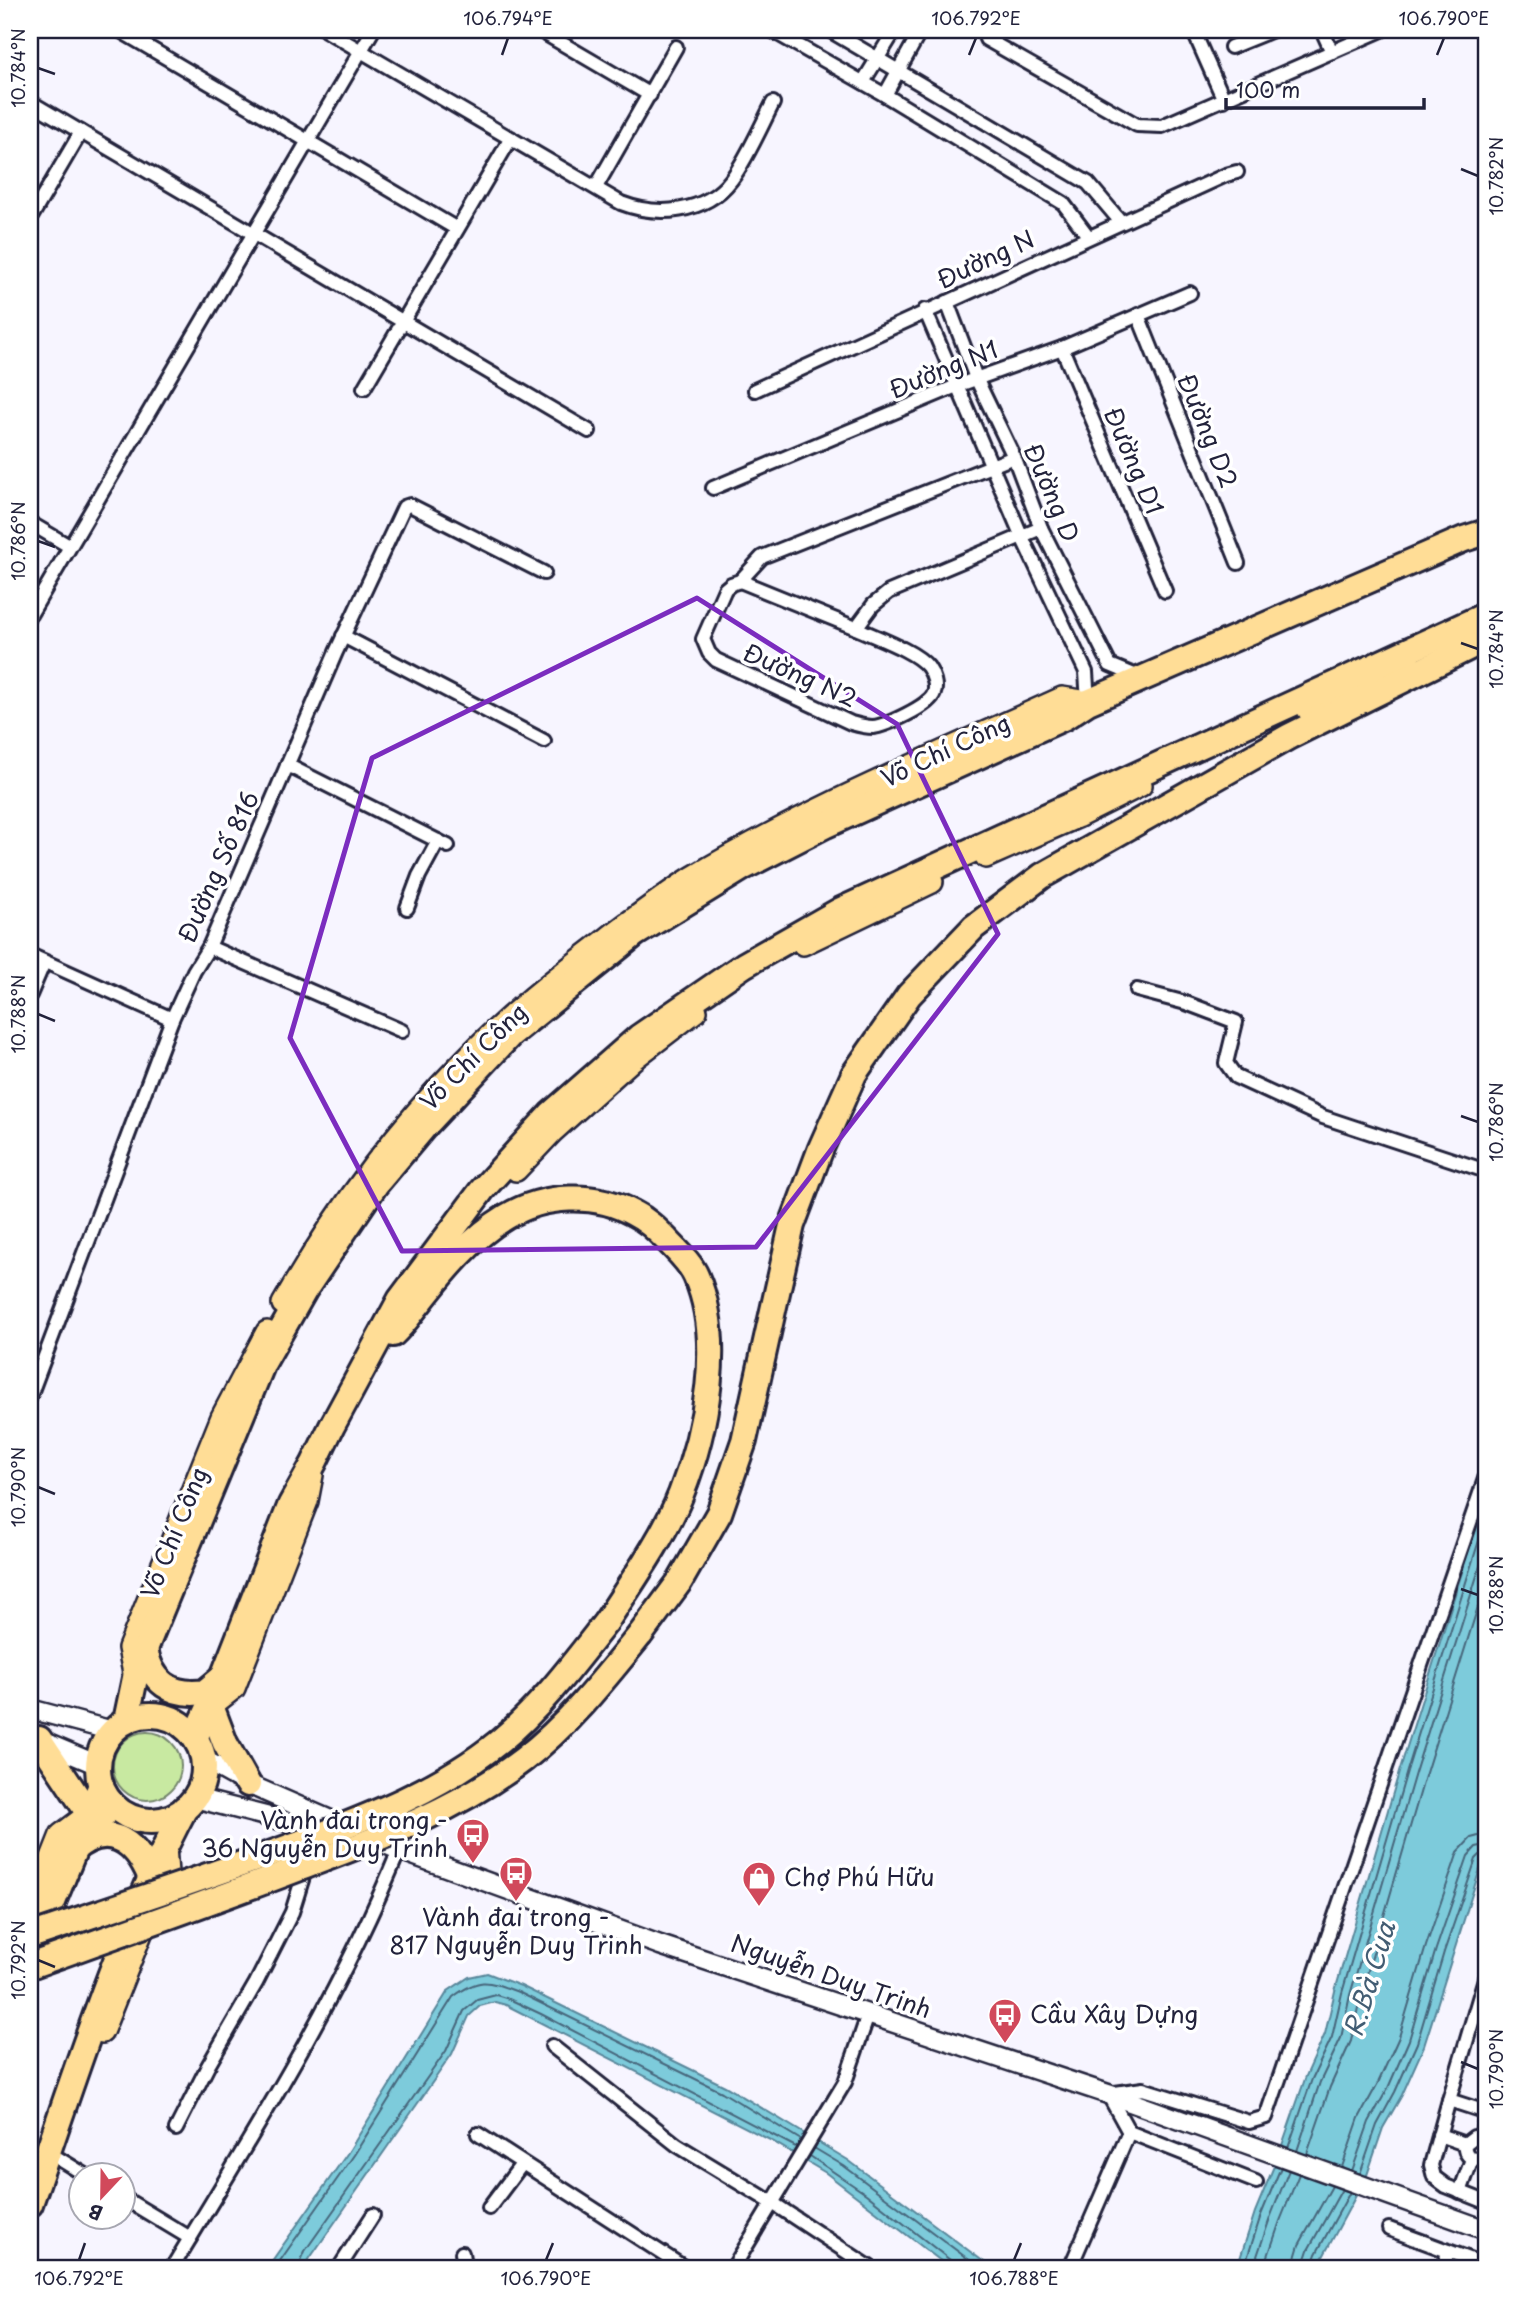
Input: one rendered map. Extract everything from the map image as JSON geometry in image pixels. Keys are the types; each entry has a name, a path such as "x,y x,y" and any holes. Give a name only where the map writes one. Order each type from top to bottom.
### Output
{"highway":[{"name":"Võ Chí Công","path":"120,1726 145,1649 283,1315 304,1291 376,1184 424,1127 510,1035 635,934 740,860 822,817 1065,717 1088,702 1464,539 1486,532"},
{"path":"199,1749 211,1706 291,1504 400,1300 482,1190 551,1114 639,1037 744,965 839,911 1486,615"},
{"path":"30,1966 409,1827 472,1794 526,1758 586,1701 640,1635 680,1581 719,1513 744,1441 792,1225 821,1148 855,1074 909,995 974,927 1042,876 1290,736 1486,639"},
{"path":"30,1936 236,1867 368,1817 426,1790 464,1768 501,1740 554,1689 606,1622 644,1563 680,1496 695,1455 709,1367 710,1328 695,1275 681,1255 648,1220 618,1204 583,1198 549,1200 509,1215 480,1234 450,1266 404,1324 375,1347"},
{"path":"145,1649 153,1674 166,1687 180,1692 205,1692 223,1677"},
{"path":"135,1678 149,1692 170,1703 192,1709 211,1706"},
{"path":"211,1706 225,1743 248,1784"},
{"path":"30,1958 89,1814 99,1775 102,1746 120,1726 151,1715 163,1717 186,1729 199,1749 204,1773 150,1876 73,2077 30,2204"},
{"path":"34,1738 89,1814 128,1824 165,1847"},
{"path":"99,1775 108,1798 118,1809 137,1818 159,1820 173,1816 190,1803"},
{"path":"73,1850 86,1839 101,1835 118,1838 134,1847 150,1876"}],"main road":[{"path":"375,1347 495,1191 543,1142 632,1060 731,985 815,937 958,869 1486,629"},
{"name":"Võ Chí Công","path":"135,1678 129,1648 222,1417 246,1367 283,1315"},
{"path":"211,1706 234,1688 307,1501 314,1463"},
{"path":"30,1709 120,1726"},
{"path":"34,1738 99,1775"},
{"name":"Nguyễn Duy Trinh","path":"199,1749 248,1784 399,1850 660,1945 1108,2094 1486,2230"},
{"name":"Nguyễn Duy Trinh","path":"190,1803 399,1850"},
{"path":"30,1913 61,1835 89,1814"},
{"path":"73,2077 96,2046 167,1873 165,1847"}],"street":[{"path":"119,30 457,229"},
{"path":"325,30 621,203 652,212 687,209 705,200 731,180 774,103"},
{"path":"30,615 373,30"},
{"path":"539,30 650,95"},
{"path":"771,30 885,95 1063,203 1088,236"},
{"path":"829,30 1088,183 1121,222"},
{"path":"863,82 895,30"},
{"path":"885,95 921,30"},
{"path":"1193,30 1224,100"},
{"path":"1231,47 1273,30"},
{"path":"1322,30 1332,52"},
{"path":"986,39 1137,125 1162,126 1382,30"},
{"path":"596,187 676,47"},
{"path":"30,102 589,431"},
{"path":"30,219 81,132"},
{"path":"364,388 511,138"},
{"name":"Đường N","path":"755,390 1088,236 1237,172"},
{"name":"Đường N1","path":"713,488 976,378 1062,348 1190,293"},
{"name":"Đường D","path":"947,302 976,378 1014,457 1041,528 1110,665 1143,678"},
{"name":"Đường D","path":"925,310 1022,537 1086,672 1088,702"},
{"name":"Đường D2","path":"1138,316 1238,563"},
{"name":"Đường D1","path":"1062,348 1165,591"},
{"name":"Đường N2","path":"856,628 912,655 928,667 934,679 935,692 928,702 882,725 869,727 851,723 716,660 709,653 703,639 725,589 740,580 762,557 1014,457"},
{"name":"Đường Số 816","path":"30,1396 172,1019 194,971 209,947 343,636 407,505 544,573"},
{"path":"30,523 69,546"},
{"path":"740,580 856,628 873,605 890,592 1041,528"},
{"path":"343,636 544,741"},
{"path":"287,765 443,844 419,876 407,908"},
{"path":"209,947 402,1031"},
{"path":"30,956 172,1019"},
{"path":"30,995 44,962"},
{"path":"1138,990 1236,1021 1226,1063 1236,1077 1323,1117 1486,1171"},
{"path":"1256,2182 1129,2132 1108,2094 1143,2089 1249,2123 1266,2117 1486,1476"},
{"path":"176,2129 208,2066 257,1983 292,1912 303,1875 323,1831"},
{"path":"172,2268 313,2032 377,1905 399,1850"},
{"path":"1486,1975 1482,2007 1449,2100 1431,2165 1434,2178 1486,2202"},
{"path":"733,2268 845,2082 868,2015"},
{"path":"552,2046 677,2145 771,2202 871,2268"},
{"path":"1449,2100 1486,2112"},
{"path":"1484,2145 1474,2137 1465,2144 1464,2150 1472,2159 1479,2159 1484,2155 1486,2119"},
{"path":"1070,2268 1129,2132"},
{"path":"478,2134 685,2268"},
{"path":"1439,2135 1465,2144"},
{"path":"48,2152 66,2163"},
{"path":"1460,2192 1472,2159"},
{"path":"489,2208 522,2164"},
{"path":"136,2205 190,2238"},
{"path":"339,2268 373,2215"},
{"path":"1389,2229 1486,2264"},
{"path":"1444,2268 1448,2250"},
{"path":"462,2253 464,2265 469,2268"}],"highlighted area":[{"path":"697,598 897,724 998,934 756,1247 402,1251 290,1038 372,758"}],"green space":[{"path":"147,1732 160,1735 171,1742 178,1753 181,1766 178,1779 171,1790 160,1797 147,1800 134,1797 123,1790 116,1779 113,1766 116,1753 123,1742 134,1735"}],"water":[{"name":"R.Bà Cua","path":"1486,1496 1486,1850 1424,2046 1402,2095 1383,2128 1367,2175 1317,2268 1237,2268 1306,2076 1325,2034 1400,1769"},
{"path":"487,1973 521,1986 725,2086 848,2160 992,2268 950,2268 826,2173 772,2141 506,2005 495,2002 480,2006 469,2016 452,2054 303,2268 267,2268 349,2151 448,1991 469,1977"}],"place":[{"name":"Vành đai trong - 36 Nguyễn Duy Trinh","path":"473,1865"},
{"name":"Vành đai trong - 817 Nguyễn Duy Trinh","path":"516,1903"},
{"name":"Chợ Phú Hữu","path":"759,1908"},
{"name":"Cầu Xây Dựng","path":"1005,2045"}]}
